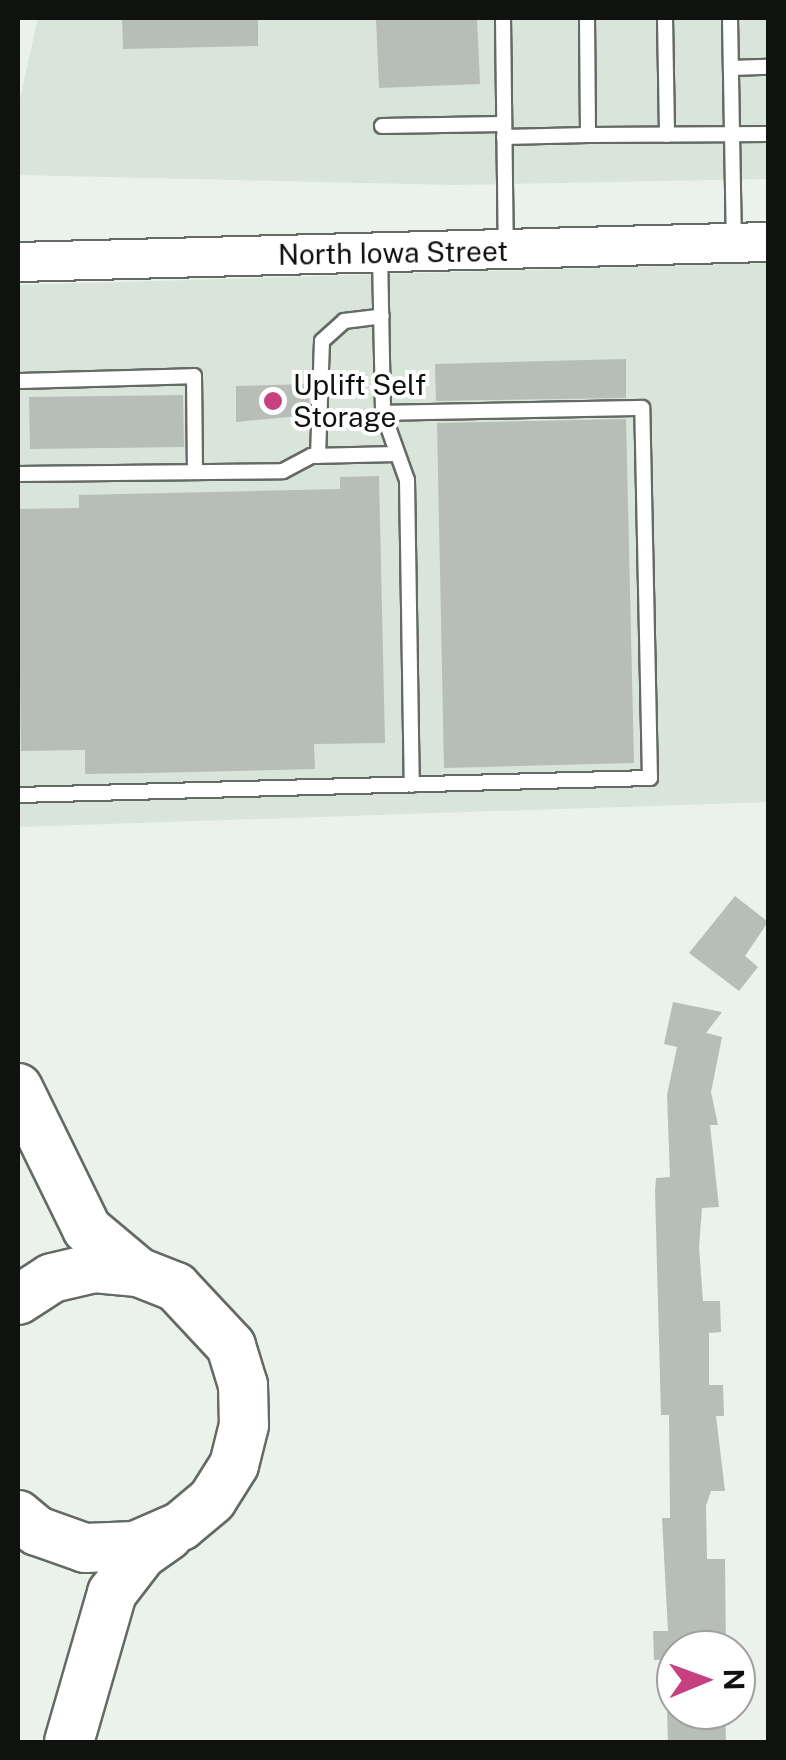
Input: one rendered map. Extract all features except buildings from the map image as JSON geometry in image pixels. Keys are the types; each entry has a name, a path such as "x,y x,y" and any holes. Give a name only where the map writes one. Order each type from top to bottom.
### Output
{"highway":[{"path":"18,1088 87,1229 138,1272 176,1286 208,1312 244,1384 234,1465 212,1500 142,1554 112,1593 69,1742"},
{"path":"18,1300 80,1272 138,1272"},
{"path":"18,1515 37,1531 85,1548 135,1546 181,1526"}],"main road":[{"name":"North Iowa Street","path":"25,262 751,242"}],"lane":[{"path":"503,18 506,250"},
{"path":"587,18 588,136"},
{"path":"666,18 667,135"},
{"path":"730,18 732,134 751,242"},
{"path":"731,68 768,67"},
{"path":"382,126 588,136 768,134"},
{"path":"380,254 383,412 406,480 412,785"},
{"path":"318,456 322,342 344,321 382,316"},
{"path":"18,381 194,376 195,472"},
{"path":"18,795 650,778 642,408 383,412"},
{"path":"18,474 284,470 318,456 397,454"}],"shaded area":[{"path":"38,18 768,18 768,179 454,185 18,175 18,108"},
{"path":"768,263 768,802 18,827 18,285"}],"place":[{"name":"Uplift Self Storage","path":"273,401"}]}
